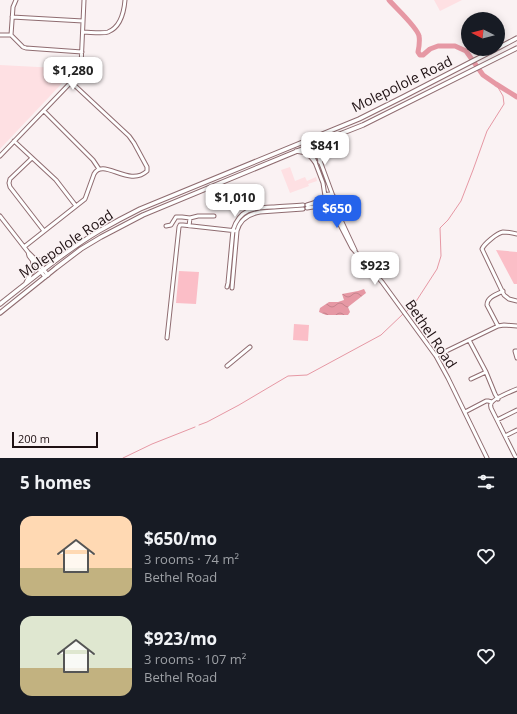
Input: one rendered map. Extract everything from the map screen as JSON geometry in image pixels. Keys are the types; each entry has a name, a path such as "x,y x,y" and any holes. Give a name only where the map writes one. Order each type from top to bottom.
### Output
{"main road":[{"name":"Molepolole Road","path":"505,45 517,38"},
{"name":"Molepolole Road","path":"0,313 81,249 142,215 295,151 363,125 517,48"},
{"name":"Molepolole Road","path":"0,304 60,258 100,231 140,209 359,119 484,56"},
{"path":"321,164 324,148 327,143 338,135"},
{"path":"295,151 308,154 315,162"},
{"path":"25,284 32,271 34,261 46,261 60,258"}],"street":[{"path":"11,35 13,7 16,0"},
{"path":"0,156 80,72 84,0"},
{"path":"83,32 103,33 114,28 122,17 125,0"},
{"path":"12,17 83,21"},
{"path":"0,35 11,35 23,47 26,48 82,52"},
{"path":"24,246 85,199 94,174 99,169 104,168 132,177 147,171 147,167 134,142 129,136 71,82"},
{"path":"44,111 93,160 99,169"},
{"path":"232,288 235,224 240,217 252,209 332,205 335,201 312,139"},
{"path":"14,141 56,180 76,206"},
{"path":"307,141 323,183 326,205"},
{"path":"32,158 10,179 9,183 10,187 44,231"},
{"path":"317,168 321,164"},
{"path":"323,183 327,181"},
{"path":"305,207 330,194 333,196"},
{"name":"Bethel Road","path":"335,201 341,220 355,252"},
{"name":"Bethel Road","path":"326,205 338,221 352,248 382,282 442,365 487,458"},
{"path":"0,216 46,276"},
{"path":"166,226 171,225 176,217 190,218 198,216 214,216"},
{"path":"189,226 190,218"},
{"path":"167,338 178,229 180,225 235,230"},
{"path":"227,287 235,230"},
{"path":"517,234 504,232 498,234 483,247 483,251 506,297 509,300 517,301"},
{"path":"498,326 487,305 487,302 489,299 503,291"},
{"path":"436,356 498,326 517,326"},
{"path":"469,340 486,372 494,394 498,399"},
{"path":"227,366 250,347"},
{"path":"517,351 515,350 517,358"},
{"path":"470,379 486,372"},
{"path":"464,412 488,401 492,402 517,389"},
{"path":"492,402 490,405 491,408 517,458"},
{"path":"497,420 517,410"},
{"path":"505,436 517,430"}],"shaded area":[{"path":"434,0 462,0 440,11"},
{"path":"0,65 57,68 67,78 0,149"},
{"path":"290,167 295,181 305,177 307,181 316,177 317,181 308,184 309,186 290,193 281,170"},
{"path":"496,250 517,252 517,284 514,284"},
{"path":"179,271 199,272 196,304 176,303"},
{"path":"294,324 309,325 308,341 293,340"}],"water":[{"path":"364,289 366,293 348,307 350,312 348,315 326,315 319,312 320,308 329,302 344,300 342,294"}],"waterway":[{"path":"389,0 418,32 418,52 420,55 423,55 430,49 438,46 455,46 466,51 483,75 517,97"},
{"path":"406,312 415,303 437,269 441,256 440,228 448,220 461,201 487,131 504,104 503,96 496,84"},
{"path":"199,425 239,405 288,376 307,375 381,335 403,314"},
{"path":"123,458 152,444 195,427"}]}
